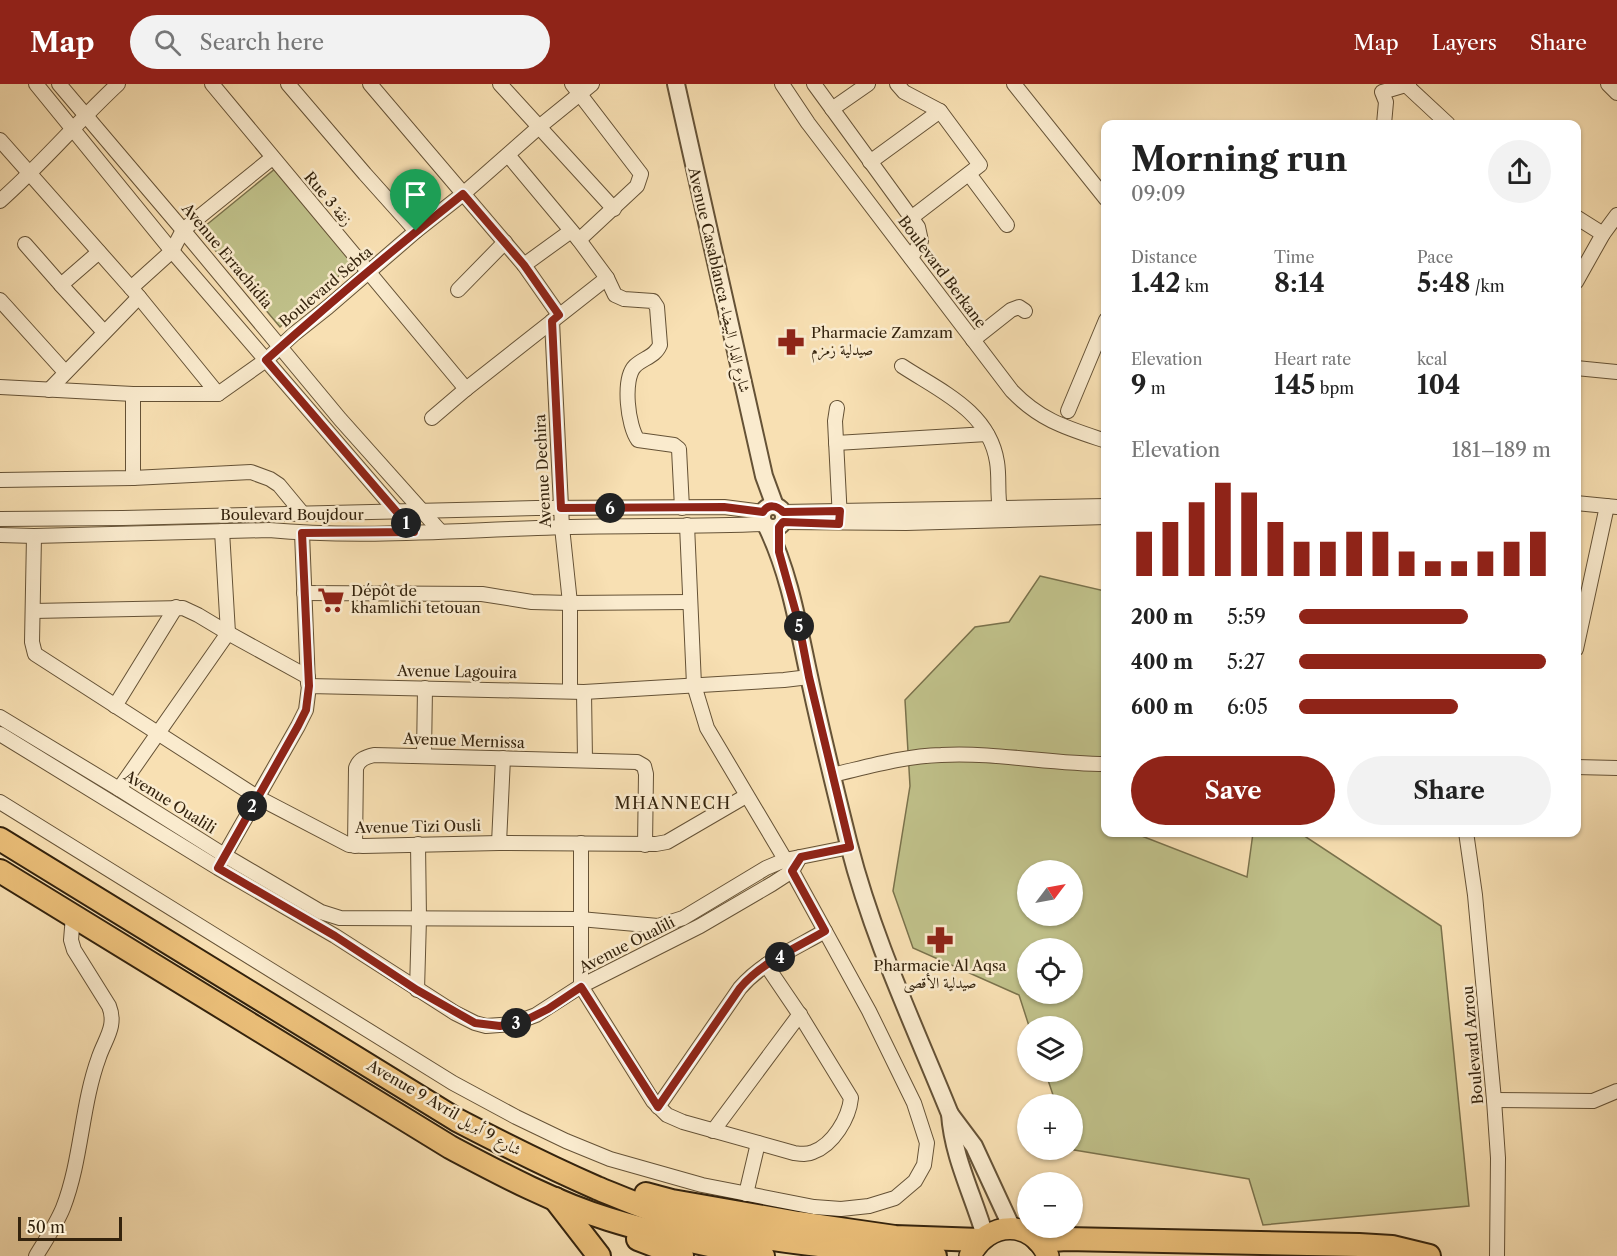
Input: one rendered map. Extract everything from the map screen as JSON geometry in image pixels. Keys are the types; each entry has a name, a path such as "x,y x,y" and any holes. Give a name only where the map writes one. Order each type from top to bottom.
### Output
{"highway":[{"name":"Avenue 9 Avril شارع 9 أبريل","path":"0,839 457,1120 583,1182 672,1217 715,1228 783,1241 934,1256"},
{"name":"Avenue 9 Avril شارع 9 أبريل","path":"0,871 450,1147 555,1199 606,1219 763,1256"},
{"path":"583,1182 597,1181 672,1201 798,1223 895,1237 978,1244"},
{"path":"555,1199 599,1256"},
{"path":"606,1219 629,1235 651,1246 682,1256"},
{"path":"1044,1249 1065,1239 1359,1245 1392,1247 1428,1256"}],"main road":[{"path":"978,1244 994,1231 1012,1228 1027,1232 1044,1249"}],"street":[{"path":"36,84 172,251 414,532"},
{"name":"Avenue Errachidia","path":"59,84 340,419 440,531"},
{"path":"0,201 30,175 86,114 118,84"},
{"name":"Rue 3 زنقة","path":"212,84 466,389"},
{"path":"288,84 416,231"},
{"path":"370,84 524,265 555,318"},
{"path":"500,84 614,209"},
{"name":"Boulevard Sebta","path":"218,394 266,360 416,231 463,194 539,127 576,89 592,84"},
{"name":"Avenue Casablanca شارع الدار البيضاء","path":"676,84 779,552 798,620 809,677 850,847 884,956 950,1114 974,1146 1012,1228"},
{"name":"Boulevard Berkane","path":"782,84 808,123 1004,382 1027,407 1052,422 1101,439"},
{"path":"814,84 921,234 921,241 911,258"},
{"path":"832,110 868,84"},
{"path":"897,84 904,92 940,111 980,165 911,218"},
{"path":"1014,84 1101,193"},
{"path":"1608,84 1617,92"},
{"path":"1384,120 1386,102 1377,88 1407,85 1444,120"},
{"path":"524,265 614,209 637,186 641,174 576,89"},
{"path":"870,162 940,111"},
{"path":"0,140 135,292 218,394"},
{"path":"508,155 608,278 615,295 618,298 653,301 657,307 660,345 658,351 635,366 628,381 630,422 638,440 676,446 681,462 682,507"},
{"path":"49,390 104,332 135,292 172,251 183,230 272,158"},
{"path":"969,174 1007,225"},
{"path":"1581,271 1617,215"},
{"path":"1581,220 1604,234"},
{"path":"458,290 505,242"},
{"path":"25,244 104,332"},
{"path":"61,285 99,252"},
{"path":"432,418 608,278"},
{"path":"0,300 65,372"},
{"path":"973,340 1011,310 1019,308 1025,311"},
{"name":"Avenue Dechira","path":"555,318 561,508 570,603 570,690"},
{"path":"1068,411 1101,332"},
{"path":"902,366 947,393 970,411 987,434 997,460 1001,514"},
{"path":"1581,368 1617,372"},
{"path":"0,387 133,394 218,394"},
{"path":"133,394 133,478"},
{"path":"837,408 835,421 840,518"},
{"path":"836,443 987,434"},
{"path":"0,480 133,478 251,472 270,478 279,485 303,514"},
{"path":"1581,504 1612,507 1581,629"},
{"path":"772,518 1001,514 1101,506"},
{"name":"Boulevard Boujdour","path":"0,519 682,507 724,507 772,518"},
{"path":"1001,514 1101,517"},
{"name":"Boulevard Boujdour","path":"0,535 269,530 302,533 562,527 639,528 772,518"},
{"path":"0,802 444,1078 488,1103 566,1141 610,1159 691,1183 814,1207 841,1209 869,1206 895,1198 915,1181 924,1165 927,1143 914,1103 868,1011 789,866 707,728 694,685 687,525"},
{"path":"119,789 228,633 222,531"},
{"path":"221,862 306,710 308,682 302,533"},
{"name":"Avenue Tizi Ousli","path":"34,536 32,642 35,654 258,797 340,841 355,846 500,843 645,845 666,842 746,796"},
{"path":"304,593 482,594 532,602 570,603 690,602"},
{"path":"115,706 176,607"},
{"path":"33,611 176,607 190,610 308,682"},
{"name":"Avenue Lagouira","path":"308,682 584,692 809,677"},
{"path":"424,755 425,688"},
{"path":"584,692 585,760"},
{"name":"Avenue Oualili","path":"0,717 119,789 221,862 417,990 475,1023 500,1026 524,1021 581,987 700,926 801,857 850,847"},
{"name":"Avenue Oualili","path":"0,734 221,862 321,912 340,918"},
{"path":"832,775 938,755 973,754 1077,764 1101,764"},
{"name":"Avenue Mernissa","path":"355,846 355,790 358,763 374,755 637,762 644,766 646,774 645,845"},
{"path":"500,843 503,758"},
{"path":"1581,767 1617,768"},
{"name":"Boulevard Azrou","path":"1467,837 1476,906 1494,1100 1498,1158 1497,1256"},
{"path":"581,843 581,987 658,1107 674,1118 713,1131 794,1153 806,1154 824,1147 839,1130 850,1108 851,1098 800,1014 766,965"},
{"path":"417,990 418,844"},
{"name":"Avenue Oualili","path":"658,926 683,918 766,868 789,866"},
{"path":"36,1256 62,1210 70,1187 87,1094 112,1024 113,1015 74,950 71,940 73,916"},
{"path":"335,936 340,918 580,919 658,926 660,946"},
{"path":"658,1107 740,988 750,977 766,965 825,931"},
{"path":"713,1131 800,1014"},
{"path":"1494,1100 1593,1101 1617,1091"},
{"name":"Avenue Casablanca شارع الدار البيضاء","path":"950,1114 951,1134 978,1244"},
{"path":"746,1194 758,1143"}],"green space":[{"path":"276,168 355,262 280,327 199,231"},
{"path":"1040,576 1101,590 1101,837 1144,837 1247,877 1252,837 1306,837 1441,926 1469,1206 1263,1225 1249,1179 1083,1151 1083,1094 1053,1094 1049,1082 1083,1082 1083,1016 1026,1016 1022,1004 1083,1004 1083,938 1017,938 1017,994 913,948 893,891 910,786 905,700 975,627 1009,622"}],"place":[{"name":"Pharmacie Zamzam صيدلية زمزم","path":"791,342"},
{"name":"Dépôt de khamlichi tetouan","path":"331,600"},
{"name":"Pharmacie Al Aqsa صيدلية الأقصى","path":"940,940"}],"district":[{"name":"MHANNECH","path":"673,803"}],"route":[{"path":"463,194 524,265 559,315 552,321 561,508 724,507 763,512 766,508 775,506 783,512 840,511 839,524 783,522 779,527 779,552 798,620 809,677 850,847 801,857 792,871 825,931 766,965 750,977 740,988 658,1107 581,987 548,1009 524,1021 500,1026 475,1023 417,990 335,936 218,868 306,710 309,686 302,533 414,532 266,360 416,231 463,194"}]}
